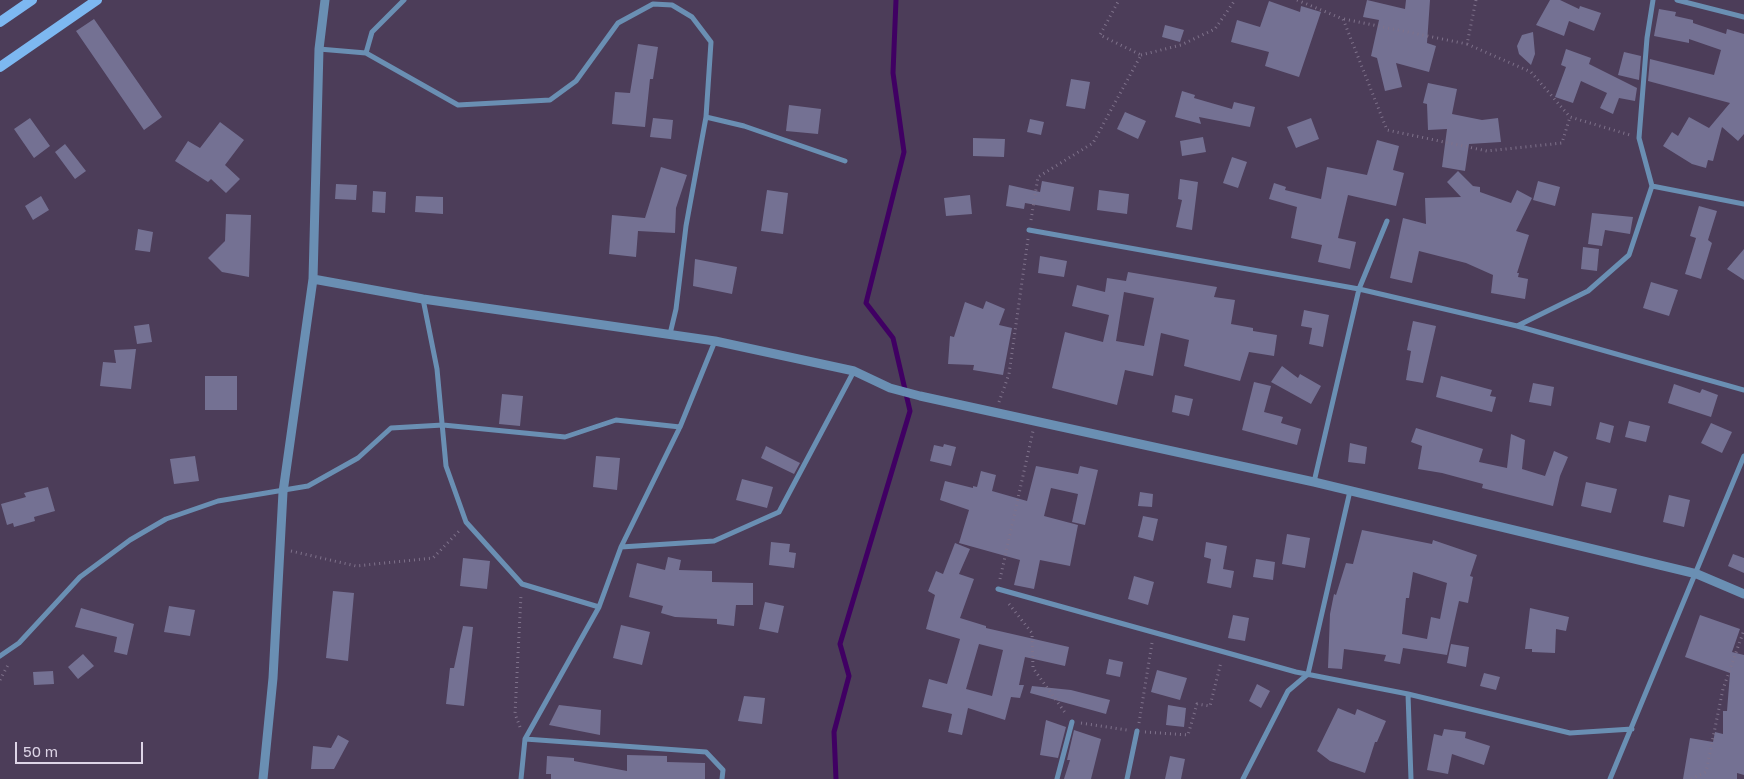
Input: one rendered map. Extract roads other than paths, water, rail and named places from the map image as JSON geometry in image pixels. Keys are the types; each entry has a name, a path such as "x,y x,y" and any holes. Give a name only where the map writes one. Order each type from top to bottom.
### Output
{"main road":[{"path":"0,22 32,0"},
{"path":"0,67 97,0"}],"street":[{"path":"263,779 273,678 283,492 312,279 319,50 325,0"},
{"path":"366,53 372,32 404,0"},
{"path":"1517,326 1588,291 1630,255 1652,186 1639,138 1653,0"},
{"path":"1677,0 1744,16"},
{"path":"319,50 366,53 458,105 550,100 576,82 618,23 652,2 672,5 692,17 711,42 706,117 686,226 676,310 670,334"},
{"path":"706,117 744,126 845,161"},
{"path":"1652,186 1744,204"},
{"path":"1314,482 1359,289 1387,221"},
{"path":"1029,230 1359,289 1517,326 1744,390"},
{"path":"312,279 423,299 715,341 854,371 890,388 920,396 1314,482 1697,574 1744,594"},
{"path":"423,299 437,369 446,466 466,522 522,584 598,607"},
{"path":"521,779 524,739 598,607 621,547 680,427 715,341"},
{"path":"621,547 714,542 779,512 854,371"},
{"path":"0,656 19,644 80,577 130,540 166,519 218,501 283,492 308,486 358,458 392,428 443,424 565,437 616,420 680,427"},
{"path":"1610,779 1697,574 1744,456"},
{"path":"1243,779 1288,691 1308,674 1350,491"},
{"path":"998,589 1222,654 1408,694 1570,733 1632,729"},
{"path":"1408,694 1411,779"},
{"path":"1057,779 1072,722"},
{"path":"1127,779 1138,731"},
{"path":"524,739 706,752 722,770 722,779"}],"waterway":[{"path":"836,779 834,732 849,676 840,644 910,411 893,338 866,303 904,152 893,73 896,0"}]}
